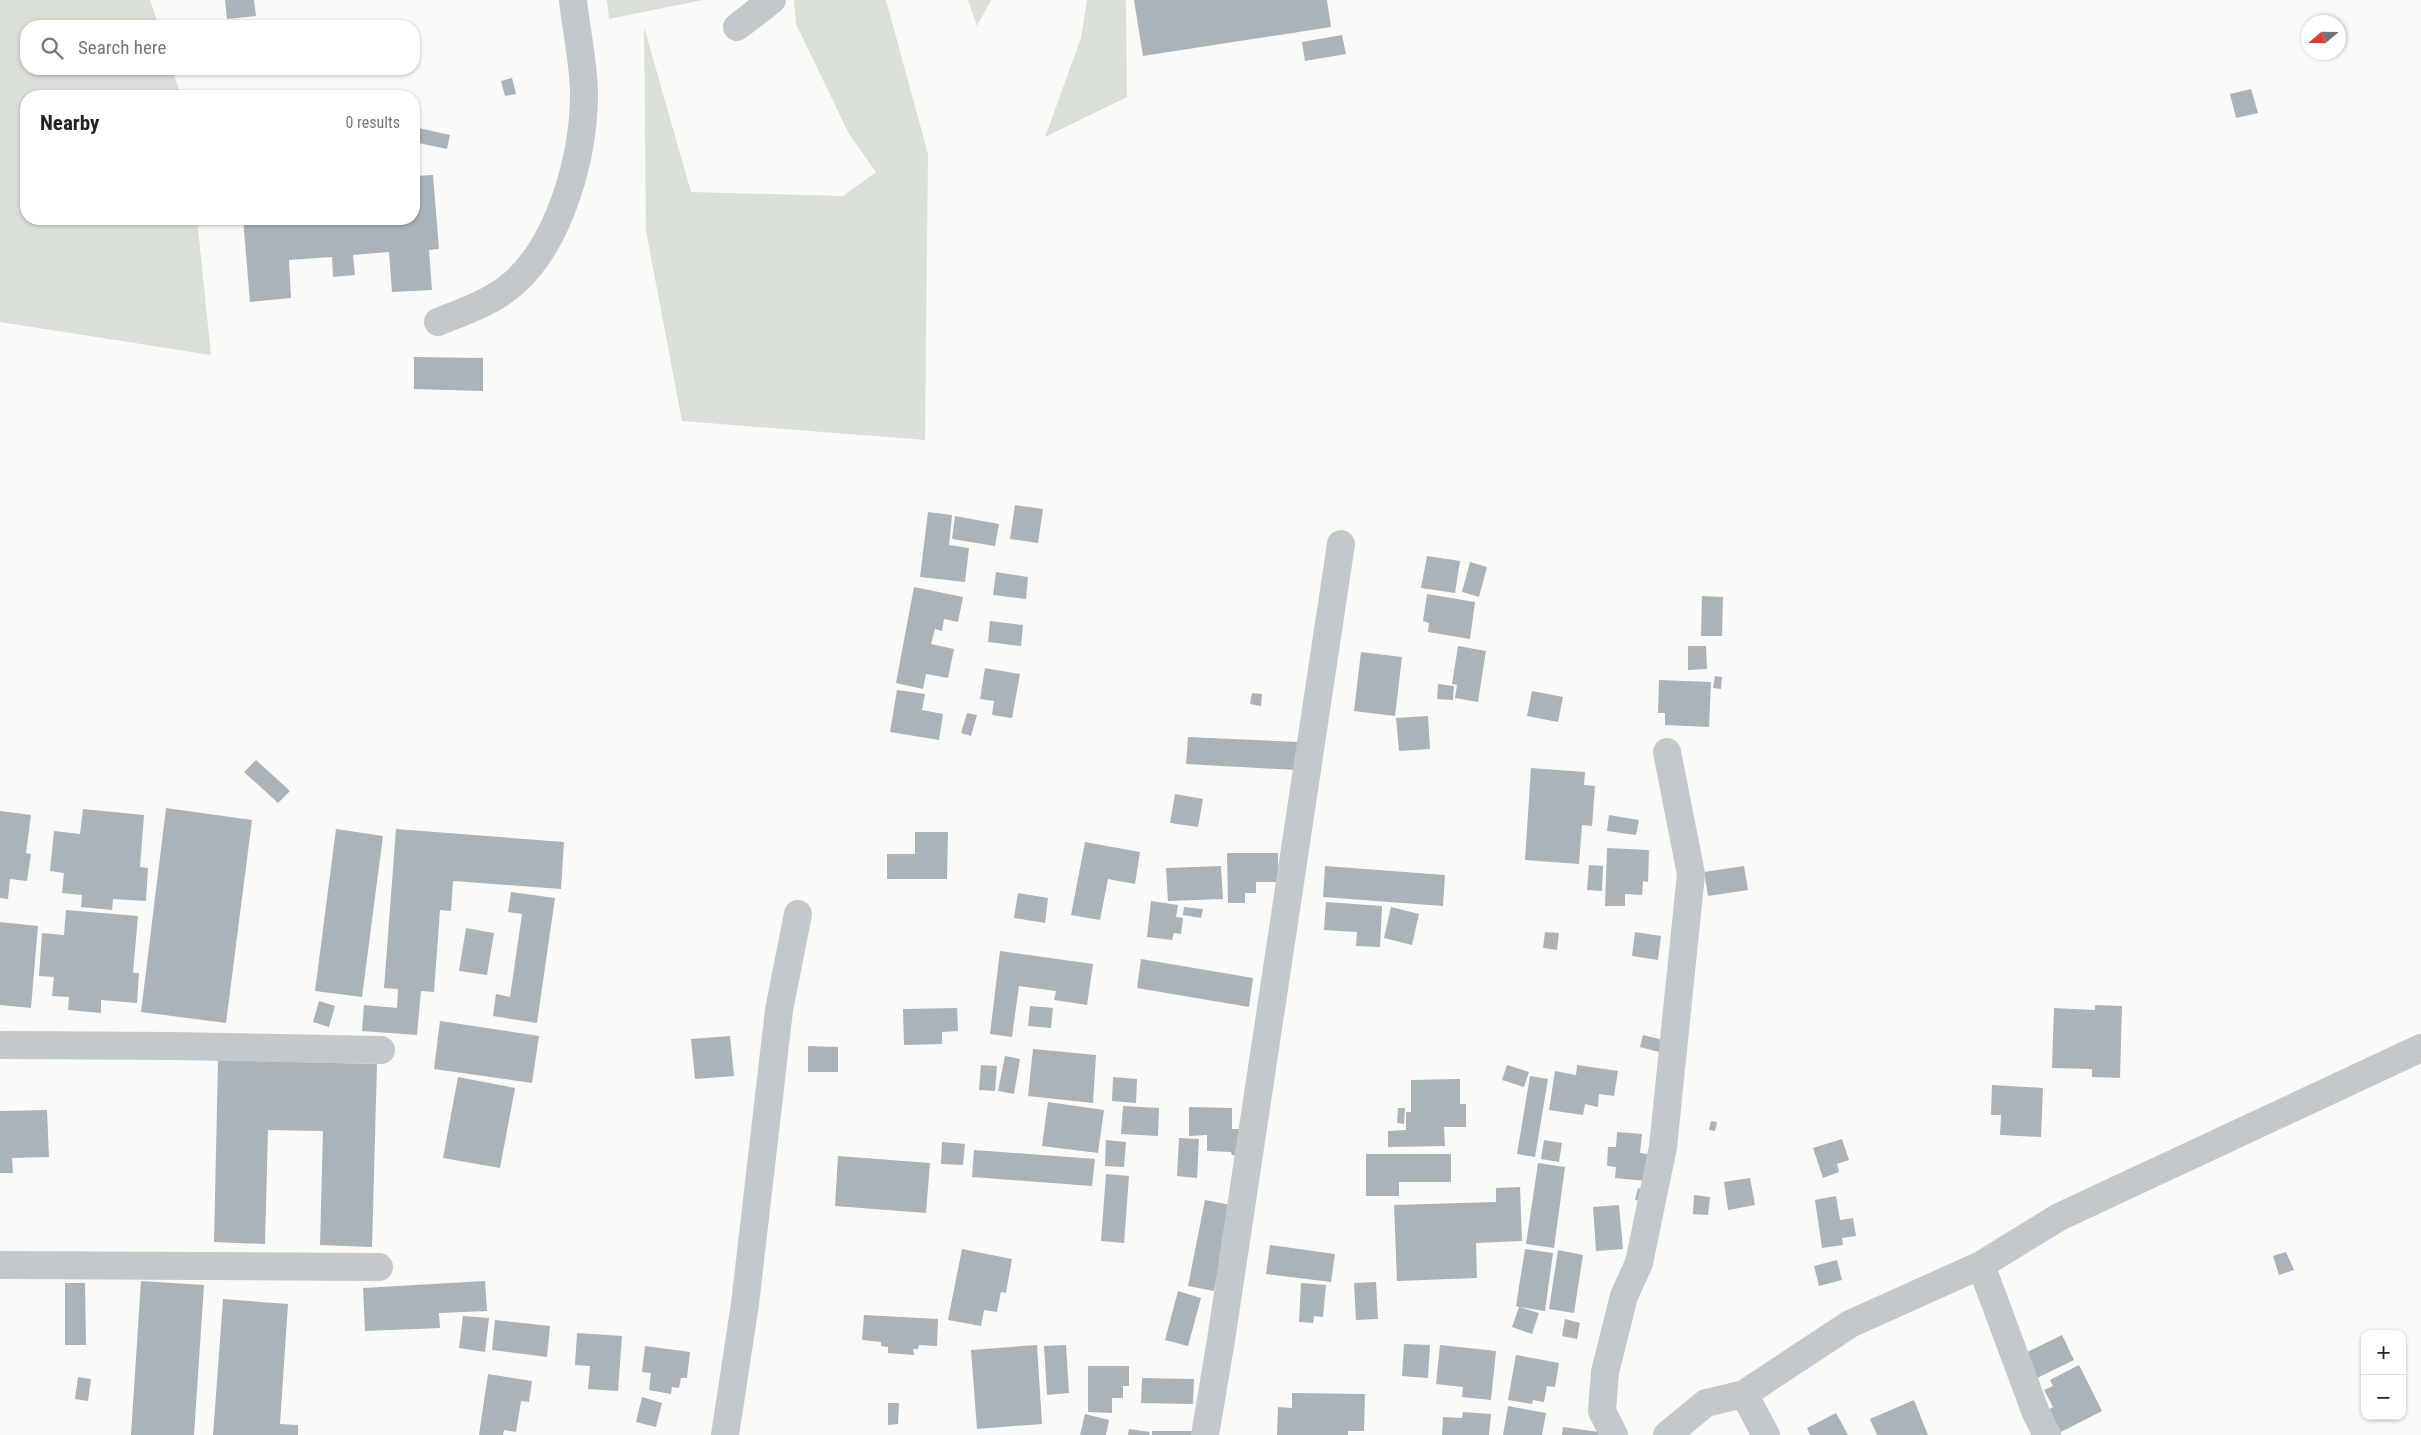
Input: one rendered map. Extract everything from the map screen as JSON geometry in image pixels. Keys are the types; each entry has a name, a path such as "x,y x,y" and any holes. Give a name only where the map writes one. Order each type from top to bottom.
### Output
{"street":[{"path":"438,322 488,301 515,282 543,249 564,202 580,149 584,93 573,0"},
{"path":"737,27 772,0"},
{"path":"1204,1435 1223,1330 1341,544"},
{"path":"1614,1435 1602,1411 1605,1372 1624,1296 1639,1263 1663,1147 1692,874 1667,752"},
{"path":"725,1435 745,1304 779,1010 798,914"},
{"path":"0,1045 381,1050"},
{"path":"1666,1435 1706,1403 1744,1394 1850,1324 1981,1264 2059,1217 2421,1048"},
{"path":"1981,1264 2036,1413 2047,1435"},
{"path":"0,1265 379,1267"},
{"path":"1744,1394 1766,1435"}],"shaded area":[{"path":"0,0 150,0 157,20 20,20 20,75 174,75 179,90 20,90 20,225 198,225 211,355 0,322"},
{"path":"607,0 703,0 609,19"},
{"path":"794,0 886,0 928,154 925,440 682,421 646,231 644,27 691,192 843,196 876,172 849,134 796,24"},
{"path":"968,0 991,0 977,26"},
{"path":"1087,0 1126,0 1127,97 1045,137 1081,38"}],"building":[{"path":"225,0 254,0 256,16 227,19"},
{"path":"1134,0 1327,0 1331,27 1143,56"},
{"path":"1342,35 1346,54 1305,61 1302,42"},
{"path":"512,78 516,94 505,96 501,81"},
{"path":"2251,89 2258,113 2236,118 2230,94"},
{"path":"420,128 450,135 447,149 420,143"},
{"path":"433,175 439,249 429,250 432,290 392,292 389,252 353,255 355,275 333,277 332,257 289,260 291,298 250,302 244,225 420,225 420,176"},
{"path":"414,357 483,358 483,391 414,389"},
{"path":"1015,505 1043,509 1038,543 1010,539"},
{"path":"928,512 952,515 949,545 969,548 965,582 920,577"},
{"path":"955,516 999,524 995,546 952,539"},
{"path":"1427,556 1460,561 1455,593 1421,588"},
{"path":"1470,562 1487,567 1479,597 1462,592"},
{"path":"996,572 1028,577 1026,599 993,595"},
{"path":"914,587 963,597 958,622 944,619 942,631 935,629 931,644 954,649 948,678 926,674 923,689 896,683"},
{"path":"1427,594 1475,602 1470,639 1428,632 1429,623 1423,621"},
{"path":"1702,596 1723,597 1722,636 1701,636"},
{"path":"990,621 1023,625 1021,646 988,642"},
{"path":"1458,646 1486,651 1478,702 1455,698 1457,685 1452,684"},
{"path":"1688,646 1706,646 1707,669 1688,670"},
{"path":"1361,652 1402,657 1395,716 1354,711"},
{"path":"985,668 1020,674 1012,718 992,715 994,701 980,699"},
{"path":"1715,676 1722,677 1721,689 1713,688"},
{"path":"1659,680 1711,682 1709,727 1665,725 1665,713 1658,713"},
{"path":"1438,684 1454,686 1453,700 1437,699"},
{"path":"897,690 925,694 922,710 943,714 939,740 890,732"},
{"path":"1532,691 1563,697 1558,722 1527,716"},
{"path":"1252,693 1262,694 1261,706 1250,704"},
{"path":"967,713 977,715 971,736 961,733"},
{"path":"1428,716 1430,749 1399,751 1396,718"},
{"path":"1188,737 1298,742 1297,770 1186,764"},
{"path":"256,760 290,791 278,803 244,772"},
{"path":"1531,768 1585,772 1584,785 1595,786 1592,826 1582,825 1579,864 1525,860"},
{"path":"1175,794 1203,799 1198,827 1170,823"},
{"path":"166,808 252,820 226,1023 141,1012"},
{"path":"83,809 144,815 140,867 148,868 146,901 113,899 112,910 81,907 82,895 62,893 64,873 50,871 54,831 80,834"},
{"path":"0,811 31,815 26,853 31,854 27,881 10,879 8,899 0,898"},
{"path":"1609,815 1639,820 1636,835 1607,831"},
{"path":"336,829 383,836 362,997 315,991"},
{"path":"396,829 564,842 561,889 453,881 451,911 440,910 434,992 421,991 417,1035 362,1031 364,1005 397,1008 398,989 384,988"},
{"path":"915,832 948,832 947,879 887,879 887,854 915,854"},
{"path":"1085,842 1140,852 1135,884 1108,879 1100,920 1071,915"},
{"path":"1607,848 1649,850 1648,882 1643,881 1642,895 1625,894 1625,906 1605,906"},
{"path":"1227,853 1278,853 1278,882 1256,882 1256,893 1245,893 1245,903 1228,903"},
{"path":"1589,865 1603,866 1602,891 1587,890"},
{"path":"1221,866 1223,899 1168,901 1166,868"},
{"path":"1325,866 1445,875 1443,906 1323,897"},
{"path":"1744,866 1748,890 1708,896 1704,872"},
{"path":"511,892 555,898 537,1023 493,1016 496,994 510,997 522,914 508,912"},
{"path":"1018,893 1048,898 1045,923 1014,918"},
{"path":"1151,901 1178,905 1176,917 1183,918 1181,934 1174,933 1172,940 1147,937"},
{"path":"1326,902 1382,906 1380,947 1356,946 1357,932 1324,930"},
{"path":"1184,907 1203,909 1201,918 1183,915"},
{"path":"1391,907 1419,914 1412,945 1384,938"},
{"path":"66,910 138,916 133,973 139,973 137,1003 101,1000 101,1013 68,1010 69,997 52,996 54,977 39,976 42,933 64,935"},
{"path":"0,922 38,926 31,1008 0,1005"},
{"path":"466,928 494,933 487,975 459,971"},
{"path":"1545,932 1559,933 1557,950 1543,948"},
{"path":"1635,932 1661,936 1658,960 1632,956"},
{"path":"1000,951 1093,964 1087,1005 1054,1000 1056,991 1019,986 1012,1037 990,1034"},
{"path":"1141,959 1253,978 1249,1007 1137,988"},
{"path":"319,1001 335,1006 329,1027 313,1022"},
{"path":"2095,1005 2122,1006 2120,1078 2092,1077 2092,1069 2052,1068 2054,1008 2095,1010"},
{"path":"1030,1006 1053,1008 1051,1028 1028,1026"},
{"path":"957,1008 958,1031 942,1032 942,1044 904,1045 903,1009"},
{"path":"440,1021 539,1036 532,1083 434,1069"},
{"path":"1643,1035 1663,1040 1659,1052 1640,1047"},
{"path":"730,1036 734,1076 695,1079 691,1039"},
{"path":"808,1046 838,1047 838,1072 808,1072"},
{"path":"1033,1049 1096,1055 1093,1103 1028,1096"},
{"path":"1005,1056 1020,1059 1014,1094 998,1091"},
{"path":"218,1060 377,1064 372,1247 320,1245 323,1131 268,1130 265,1244 214,1242"},
{"path":"981,1065 997,1066 995,1091 979,1090"},
{"path":"1507,1065 1529,1072 1524,1087 1502,1080"},
{"path":"1577,1065 1618,1071 1614,1096 1599,1094 1598,1107 1585,1104 1583,1115 1549,1110 1555,1071 1576,1075"},
{"path":"1530,1076 1548,1079 1535,1157 1517,1154"},
{"path":"458,1077 515,1088 500,1168 443,1158"},
{"path":"1113,1077 1137,1079 1136,1103 1112,1101"},
{"path":"1460,1079 1460,1104 1466,1104 1466,1127 1444,1127 1445,1146 1388,1147 1388,1131 1406,1130 1406,1112 1411,1112 1411,1080"},
{"path":"1992,1085 2043,1088 2041,1137 2000,1135 2001,1115 1991,1115"},
{"path":"1048,1102 1104,1110 1098,1153 1042,1146"},
{"path":"1123,1106 1159,1108 1158,1136 1121,1134"},
{"path":"1189,1107 1232,1108 1232,1129 1247,1129 1247,1155 1207,1151 1207,1135 1189,1136"},
{"path":"1398,1108 1405,1108 1404,1124 1397,1123"},
{"path":"47,1110 49,1157 12,1158 13,1173 0,1173 0,1111"},
{"path":"1711,1121 1717,1122 1715,1131 1709,1130"},
{"path":"1617,1132 1642,1134 1640,1153 1648,1154 1646,1181 1615,1178 1616,1167 1607,1166 1608,1147 1616,1147"},
{"path":"1179,1138 1199,1139 1197,1178 1177,1176"},
{"path":"1842,1139 1849,1160 1837,1164 1839,1172 1823,1178 1813,1148"},
{"path":"1106,1140 1126,1142 1124,1167 1105,1166"},
{"path":"1544,1140 1562,1143 1559,1162 1541,1159"},
{"path":"942,1142 965,1144 963,1165 941,1164"},
{"path":"974,1150 1095,1159 1092,1186 972,1177"},
{"path":"1366,1154 1451,1154 1451,1182 1399,1182 1399,1196 1366,1196"},
{"path":"838,1156 930,1163 926,1213 835,1206"},
{"path":"1538,1163 1565,1167 1554,1248 1526,1244"},
{"path":"1106,1174 1129,1176 1124,1243 1101,1241"},
{"path":"1750,1178 1755,1205 1728,1210 1724,1182"},
{"path":"1520,1187 1522,1241 1476,1243 1477,1278 1397,1281 1394,1205 1496,1202 1496,1188"},
{"path":"1638,1188 1650,1190 1648,1202 1635,1200"},
{"path":"1694,1195 1710,1197 1708,1215 1693,1214"},
{"path":"1836,1196 1840,1220 1853,1218 1856,1236 1842,1238 1843,1245 1822,1248 1815,1200"},
{"path":"1205,1200 1231,1205 1214,1291 1188,1286"},
{"path":"1619,1205 1623,1249 1596,1251 1593,1207"},
{"path":"1270,1245 1335,1254 1331,1282 1266,1274"},
{"path":"962,1249 1012,1259 1006,1293 1001,1292 997,1312 984,1310 981,1326 948,1320"},
{"path":"1525,1249 1553,1253 1545,1311 1516,1306"},
{"path":"1558,1250 1583,1255 1574,1313 1549,1309"},
{"path":"2286,1252 2294,1270 2279,1275 2273,1256"},
{"path":"1837,1260 1842,1280 1819,1286 1814,1266"},
{"path":"141,1281 204,1285 194,1435 131,1435"},
{"path":"485,1281 487,1311 439,1313 440,1328 365,1331 363,1288"},
{"path":"1376,1282 1378,1319 1356,1320 1354,1283"},
{"path":"65,1283 85,1283 86,1345 65,1345"},
{"path":"1301,1283 1326,1285 1323,1317 1314,1316 1313,1323 1299,1322"},
{"path":"1178,1291 1201,1298 1188,1346 1165,1340"},
{"path":"223,1299 288,1304 280,1424 298,1425 298,1435 213,1435"},
{"path":"1519,1307 1539,1313 1532,1334 1512,1327"},
{"path":"864,1315 938,1319 937,1346 919,1345 918,1349 913,1349 914,1355 888,1353 888,1347 881,1346 881,1342 862,1340"},
{"path":"463,1316 489,1318 485,1352 459,1348"},
{"path":"1565,1319 1580,1323 1577,1339 1562,1336"},
{"path":"495,1320 550,1326 547,1357 492,1350"},
{"path":"577,1333 622,1336 618,1391 588,1389 590,1366 575,1365"},
{"path":"2062,1335 2074,1360 2033,1380 2021,1355"},
{"path":"1404,1344 1430,1345 1428,1378 1402,1376"},
{"path":"1037,1345 1042,1424 977,1429 971,1350"},
{"path":"1066,1345 1069,1393 1047,1395 1044,1346"},
{"path":"1440,1345 1496,1351 1491,1400 1462,1397 1463,1387 1436,1384"},
{"path":"645,1346 690,1352 687,1378 681,1378 679,1388 672,1387 671,1394 649,1390 651,1373 642,1372"},
{"path":"1516,1355 1559,1363 1555,1387 1547,1386 1544,1402 1533,1400 1532,1404 1508,1400"},
{"path":"2079,1365 2102,1411 2057,1434 2046,1411 2053,1407 2044,1390 2053,1386 2050,1380"},
{"path":"1088,1366 1129,1366 1129,1386 1123,1386 1123,1398 1112,1398 1112,1413 1088,1412"},
{"path":"488,1374 532,1381 529,1402 521,1401 516,1432 504,1430 503,1435 479,1435"},
{"path":"78,1377 91,1379 88,1401 75,1399"},
{"path":"1142,1378 1194,1379 1193,1404 1141,1403"},
{"path":"1292,1393 1365,1394 1364,1431 1348,1431 1348,1435 1277,1435 1278,1407 1292,1408"},
{"path":"642,1397 662,1403 656,1427 636,1422"},
{"path":"1914,1400 1928,1435 1877,1435 1870,1419"},
{"path":"888,1403 899,1403 898,1424 888,1425"},
{"path":"1508,1406 1546,1413 1542,1435 1503,1435"},
{"path":"1463,1412 1491,1414 1489,1435 1442,1435 1443,1417 1462,1418"},
{"path":"1836,1413 1848,1435 1810,1435 1807,1428"},
{"path":"1085,1414 1109,1420 1106,1435 1080,1435"},
{"path":"1563,1427 1599,1432 1599,1435 1562,1435"},
{"path":"1129,1429 1150,1432 1149,1435 1128,1435"},
{"path":"1152,1431 1198,1431 1198,1435 1152,1435"}]}
